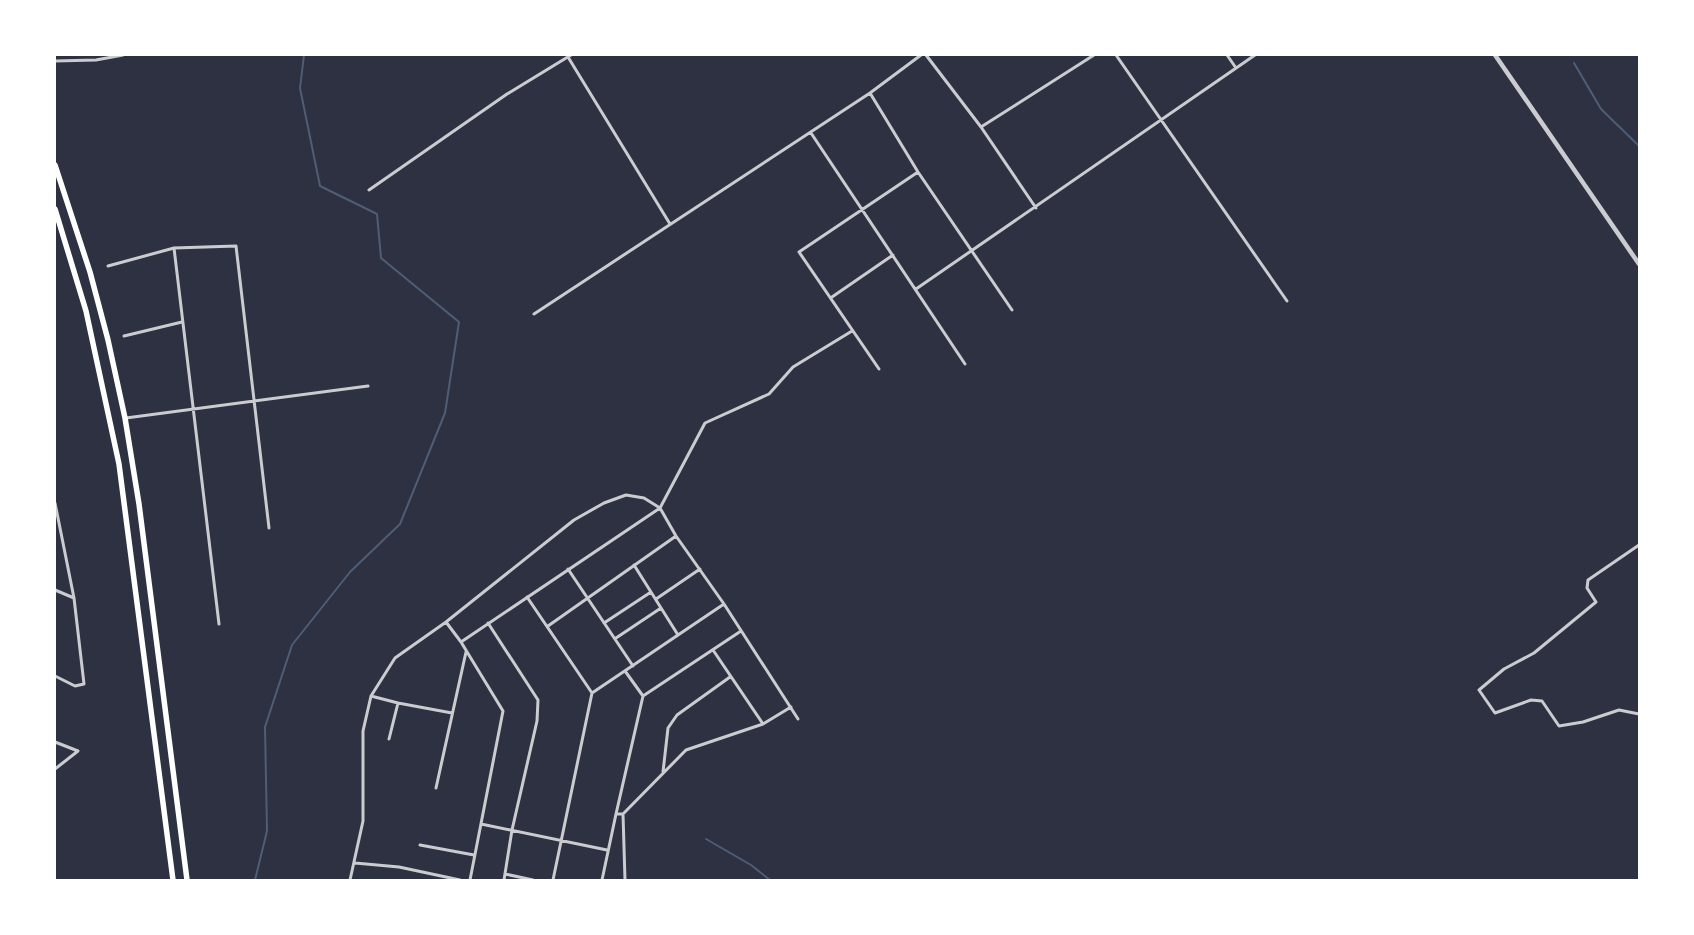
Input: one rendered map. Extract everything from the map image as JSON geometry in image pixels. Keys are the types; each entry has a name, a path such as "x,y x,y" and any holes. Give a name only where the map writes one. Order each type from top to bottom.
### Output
{"main road":[{"path":"55,165 90,272 108,340 125,418 139,504 187,880"},
{"path":"55,209 86,311 117,455 173,880"}],"street":[{"path":"55,61 96,60 123,55"},
{"path":"534,314 870,93 921,55"},
{"path":"926,55 982,127 1036,208"},
{"path":"982,127 1094,55"},
{"path":"1116,55 1287,301"},
{"path":"1227,55 1236,68"},
{"path":"916,289 1036,208 1255,55"},
{"path":"1495,55 1639,264"},
{"path":"369,190 507,94 569,56 670,224"},
{"path":"870,93 918,172 1012,310"},
{"path":"811,132 965,364"},
{"path":"879,369 852,331 832,297 799,252 918,172"},
{"path":"108,266 174,248 236,246 269,528"},
{"path":"174,248 219,624"},
{"path":"832,297 893,255"},
{"path":"124,336 182,322"},
{"path":"461,642 660,508 705,423 768,394 793,367 852,331"},
{"path":"125,418 368,386"},
{"path":"350,880 363,820 363,731 371,696 395,658 446,622 574,520 604,503 626,495 644,498 660,508 676,536 724,604 798,719"},
{"path":"55,503 74,598 84,684 76,686 55,676"},
{"path":"548,626 676,536"},
{"path":"1639,545 1588,580 1587,588 1596,602 1534,653 1504,670 1479,690 1495,713 1531,700 1542,701 1559,726 1583,722 1619,710 1639,714"},
{"path":"634,565 678,635"},
{"path":"568,569 589,597 633,666"},
{"path":"656,598 700,569"},
{"path":"55,590 74,598"},
{"path":"604,622 651,592"},
{"path":"527,597 592,693"},
{"path":"553,880 592,693 724,604"},
{"path":"615,639 661,608"},
{"path":"446,622 461,642 503,711 470,880"},
{"path":"488,623 538,700 536,721 512,830 504,880"},
{"path":"602,880 642,696 741,631"},
{"path":"712,650 763,724"},
{"path":"436,788 466,651"},
{"path":"625,671 642,696"},
{"path":"663,773 668,728 677,715 730,677"},
{"path":"371,696 452,713"},
{"path":"389,739 398,703"},
{"path":"616,814 623,814 686,750 763,724 791,707"},
{"path":"55,742 78,751 55,768"},
{"path":"623,814 625,880"},
{"path":"481,824 607,850"},
{"path":"420,844 474,855"},
{"path":"355,863 399,868 460,880"},
{"path":"504,874 533,880"}],"waterway":[{"path":"255,880 267,831 265,727 292,645 350,572 400,524 445,413 459,322 381,258 377,214 320,186 300,88 304,55"},
{"path":"1574,63 1601,109 1639,146"},
{"path":"706,839 751,865 770,880"}]}
